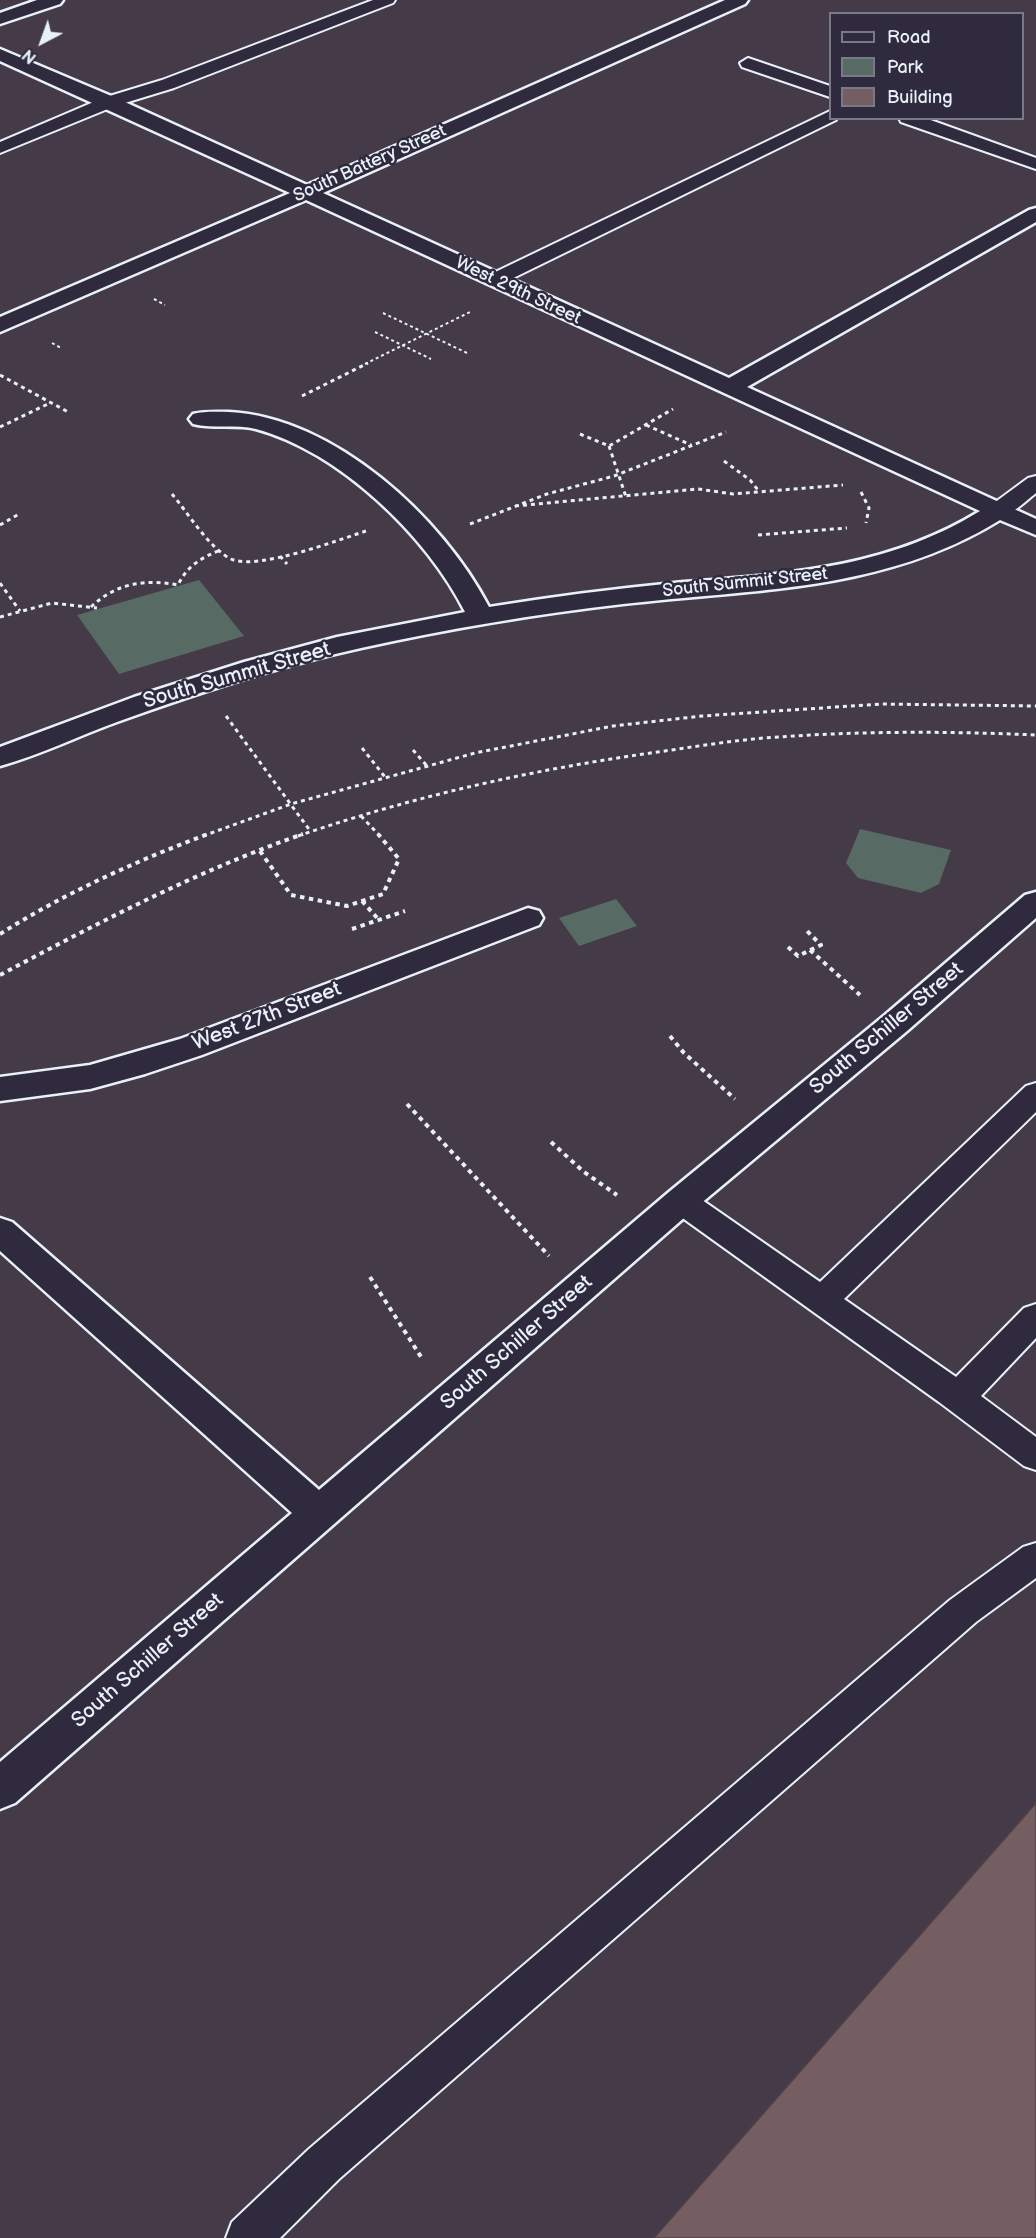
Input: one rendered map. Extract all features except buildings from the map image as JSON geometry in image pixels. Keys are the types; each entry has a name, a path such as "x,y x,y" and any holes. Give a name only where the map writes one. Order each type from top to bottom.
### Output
{"street":[{"path":"0,19 54,0"},
{"name":"South Battery Street","path":"0,325 306,193 739,0"},
{"name":"West 29th Street","path":"0,54 1036,528"},
{"path":"728,388 1036,214"},
{"path":"201,419 261,423 298,436 326,452 412,518 446,558 475,602 481,617"},
{"name":"South Summit Street","path":"0,757 90,722 291,657 481,617 609,598 769,584 856,570 904,558 941,545 973,529 998,511"},
{"name":"South Schiller Street","path":"0,1789 669,1211 1036,902"},
{"name":"West 27th Street","path":"0,1089 90,1077 134,1066 191,1047 528,918"},
{"path":"0,1231 319,1513"}],"lane":[{"path":"0,148 109,102 168,84 387,0"},
{"path":"748,63 829,91"},
{"path":"503,284 829,117"},
{"path":"913,120 1036,164"},
{"path":"998,511 1036,483"},
{"path":"822,1300 1036,1094"},
{"path":"669,1211 822,1300 1036,1456"},
{"path":"957,1398 1036,1317"},
{"path":"248,2238 324,2164 963,1611 1036,1558"}],"path":[{"path":"296,399 426,334 503,284"},
{"path":"383,313 467,353"},
{"path":"375,332 431,359"},
{"path":"0,375 70,413"},
{"path":"0,427 51,402"},
{"path":"609,446 673,409"},
{"path":"645,425 691,446"},
{"path":"476,521 547,494 619,474 726,432"},
{"path":"580,434 609,446 626,496"},
{"path":"724,461 750,480 759,491"},
{"path":"515,506 698,489 734,494 844,484 861,492 869,508 868,522 861,526"},
{"path":"172,494 221,550 233,560 247,562 262,562 412,518"},
{"path":"0,525 19,514"},
{"path":"758,535 849,527"},
{"path":"91,607 101,595 140,582 161,581 178,585 190,566 221,550"},
{"path":"280,556 287,564"},
{"path":"0,583 20,611"},
{"path":"0,616 52,603 97,608"},
{"path":"0,934 27,917 151,855 291,804 475,753 613,726 702,716 881,704 1036,706"},
{"path":"224,713 310,832"},
{"path":"0,975 105,919 223,865 310,832 451,792 590,760 764,738 937,731 1036,735"},
{"path":"362,748 385,777"},
{"path":"413,750 427,766"},
{"path":"260,851 291,895 347,906 382,894 399,859 361,816"},
{"path":"362,900 379,920"},
{"path":"352,929 405,911"},
{"path":"789,947 798,956 821,945 804,928"},
{"path":"810,950 847,984"},
{"path":"670,1036 684,1053 769,1129"},
{"path":"407,1104 580,1289"},
{"path":"551,1142 584,1172 669,1211"},
{"path":"370,1277 415,1345 448,1402"}],"green space":[{"path":"199,580 244,636 119,674 77,615"},
{"path":"860,829 951,850 939,884 921,893 858,878 846,863"},
{"path":"616,899 637,926 579,946 559,918"}]}
